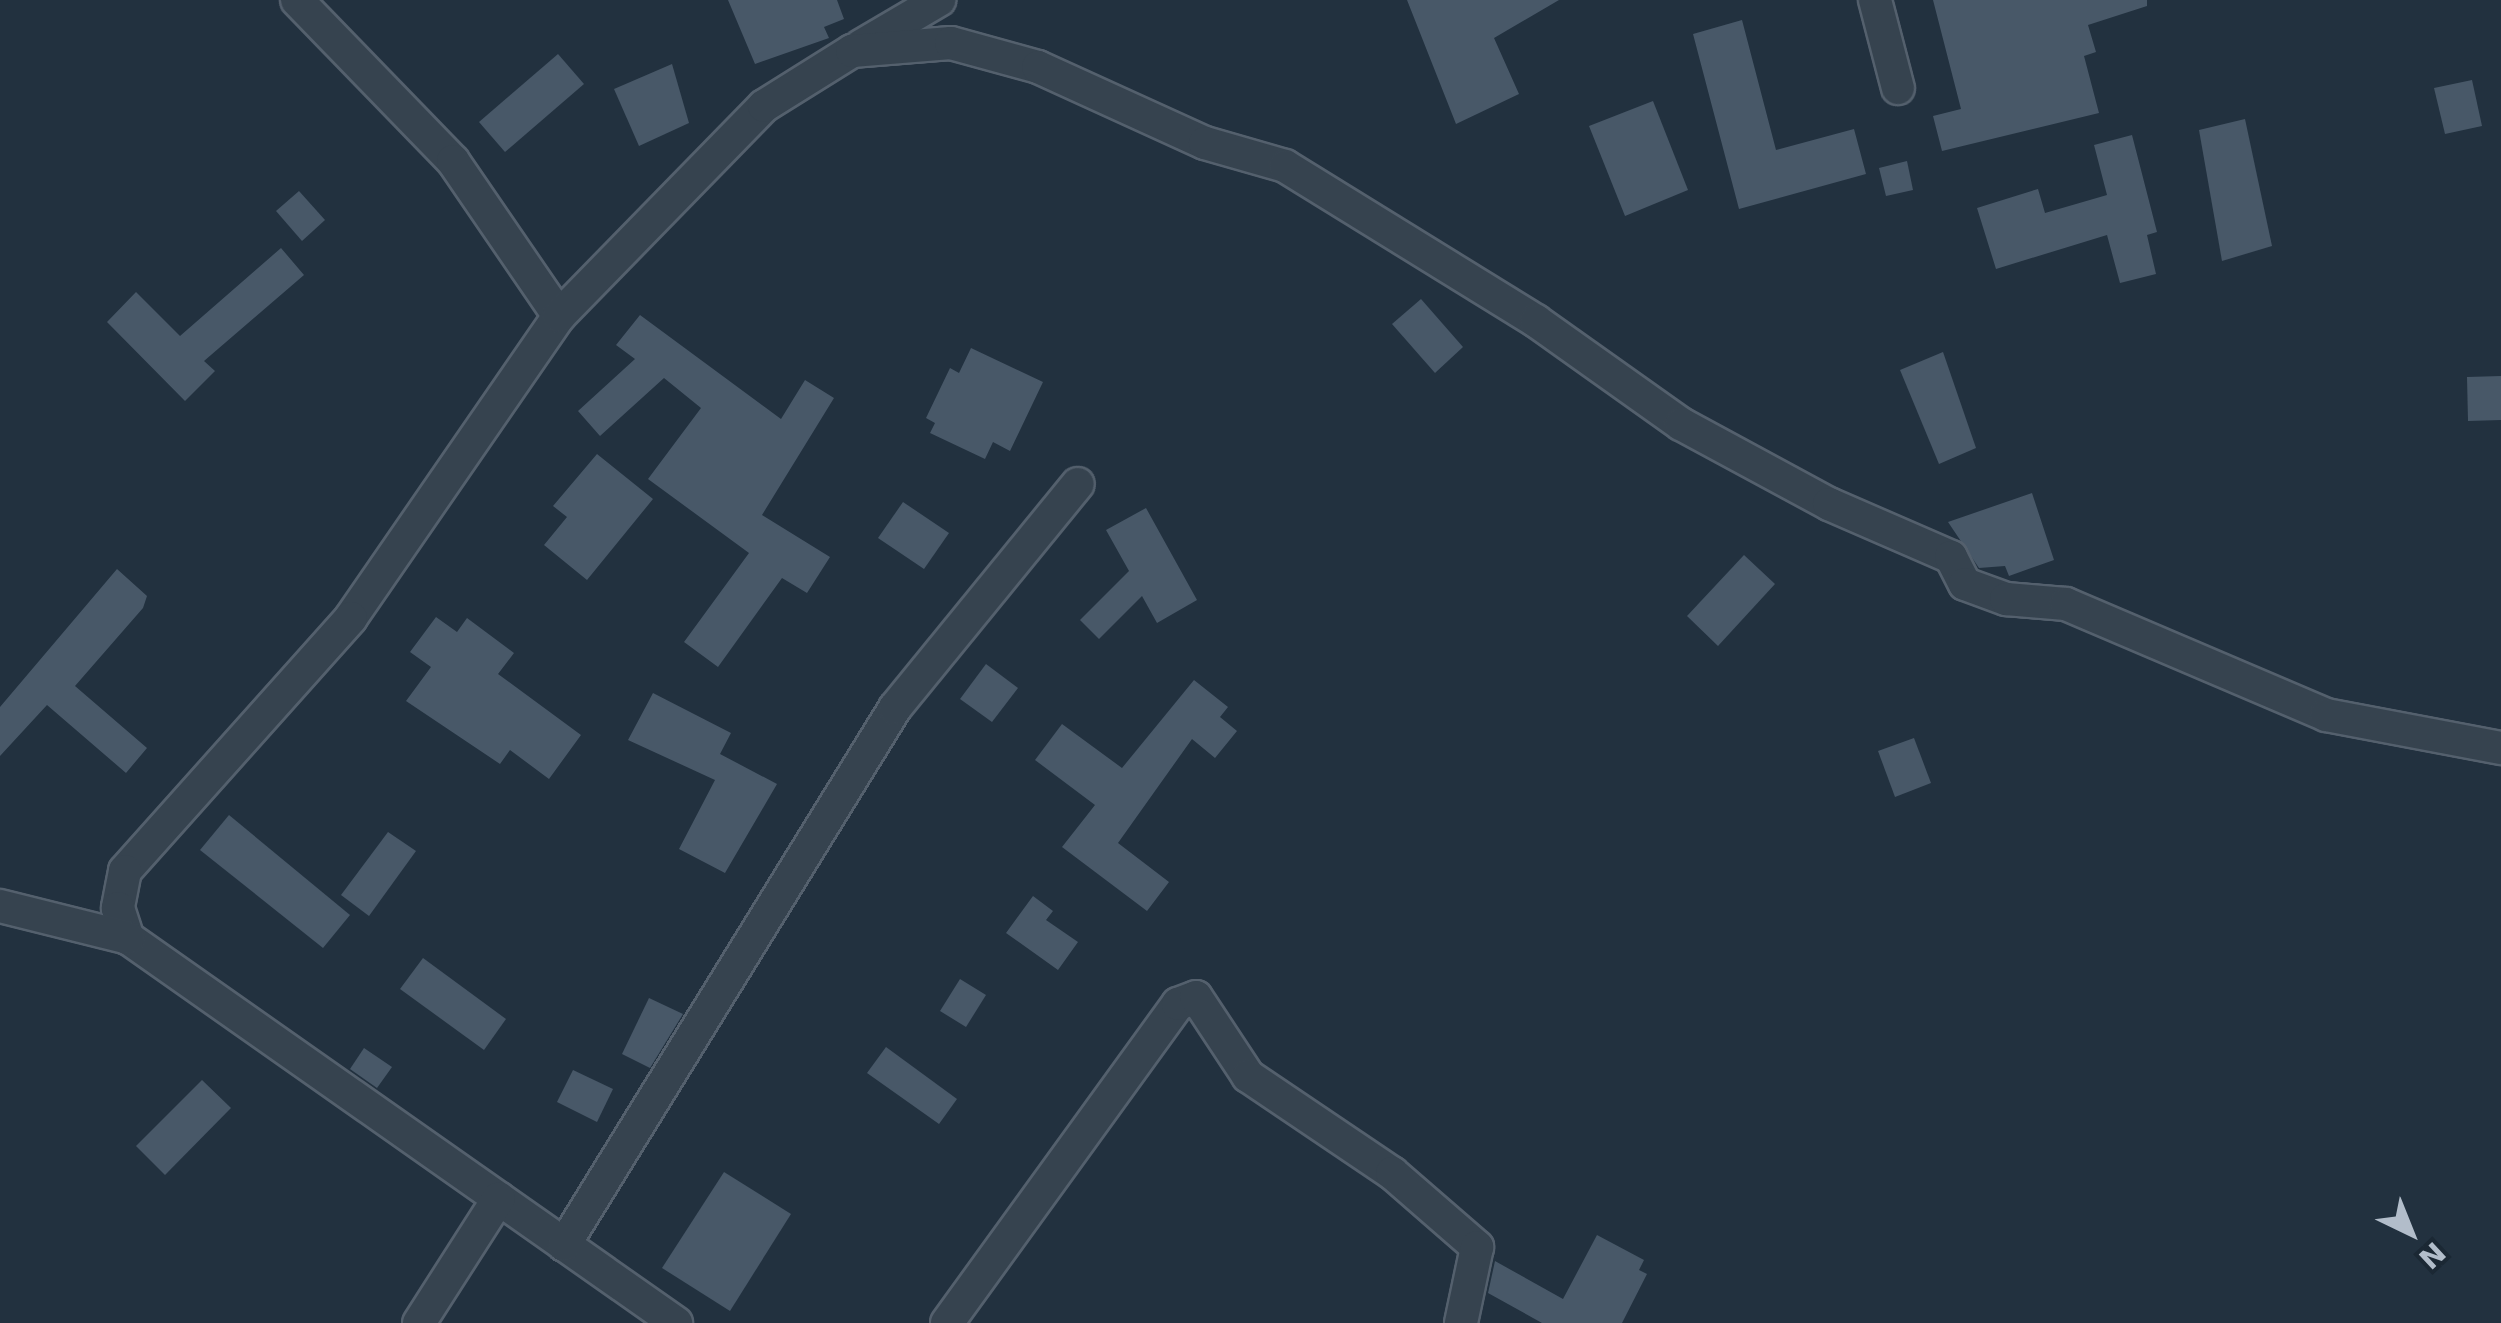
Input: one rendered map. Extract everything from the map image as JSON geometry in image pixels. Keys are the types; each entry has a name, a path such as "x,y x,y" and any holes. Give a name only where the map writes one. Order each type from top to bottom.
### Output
{"street":[{"path":"296,0 462,173 558,316"},
{"path":"128,938 118,908 126,870 351,618 558,316 764,106 938,0"},
{"path":"1876,0 1898,88"},
{"path":"852,52 951,42 1038,67 1205,143 1286,166 1536,321 1680,424 1829,504 1950,557 1966,584 2006,598 2066,604 2326,715 2501,748"},
{"path":"564,1244 895,708 1078,484"},
{"path":"0,906 128,938 676,1323"},
{"path":"947,1323 1188,997 1208,1005 1248,1076 1392,1173 1477,1247 1461,1323"},
{"path":"419,1323 499,1198"}],"building":[{"path":"728,0 837,0 844,19 824,27 829,38 755,64"},
{"path":"1407,0 1559,0 1494,38 1519,94 1456,124"},
{"path":"1933,0 2147,0 2147,6 2088,25 2096,52 2084,56 2099,113 1942,151 1933,116 1961,109"},
{"path":"1742,20 1776,150 1854,129 1866,174 1739,209 1693,34"},
{"path":"558,54 584,84 505,152 479,122"},
{"path":"672,64 689,123 639,146 614,89"},
{"path":"2472,80 2482,126 2445,134 2434,88"},
{"path":"1653,101 1688,190 1625,216 1589,126"},
{"path":"2245,119 2272,246 2222,261 2199,130"},
{"path":"2132,135 2157,232 2147,235 2156,274 2120,283 2107,235 1996,269 1977,208 2038,189 2045,213 2107,195 2094,145"},
{"path":"1907,161 1913,190 1886,196 1879,168"},
{"path":"299,191 325,220 302,241 276,211"},
{"path":"281,248 304,275 204,361 215,371 185,401 107,322 136,292 180,336"},
{"path":"1421,299 1463,347 1435,373 1392,324"},
{"path":"640,315 781,419 805,380 834,398 762,515 830,557 807,593 782,578 718,667 684,642 749,553 648,479 701,408 664,378 600,436 578,411 635,359 616,345"},
{"path":"971,348 1043,382 1010,451 993,442 985,459 930,433 935,423 926,418 950,368 959,373"},
{"path":"1943,352 1976,448 1939,464 1900,370"},
{"path":"2501,376 2501,420 2468,421 2467,377"},
{"path":"597,454 653,499 587,580 544,545 567,517 553,506"},
{"path":"2032,493 2054,560 2009,576 2005,566 1979,568 1948,522"},
{"path":"903,502 949,533 924,569 878,538"},
{"path":"1146,508 1197,600 1157,623 1142,596 1099,639 1080,620 1129,571 1106,530"},
{"path":"1744,555 1775,584 1718,646 1687,616"},
{"path":"117,569 147,596 143,608 75,686 147,748 126,773 47,705 0,756 0,707"},
{"path":"436,617 457,632 467,618 514,653 498,674 581,735 549,779 510,750 500,764 406,701 431,667 410,652"},
{"path":"986,664 1018,688 992,722 960,699"},
{"path":"1194,680 1228,707 1220,717 1237,731 1215,758 1192,739 1118,843 1169,882 1147,911 1062,847 1095,805 1035,760 1062,724 1122,768"},
{"path":"653,693 731,733 720,754 777,784 725,873 679,849 715,780 628,740"},
{"path":"1914,738 1931,783 1895,797 1878,751"},
{"path":"229,815 350,915 323,948 200,850"},
{"path":"388,832 416,851 369,916 341,895"},
{"path":"1033,896 1053,911 1046,920 1078,942 1058,970 1006,933"},
{"path":"423,958 506,1019 484,1050 400,989"},
{"path":"960,979 986,995 966,1027 940,1011"},
{"path":"649,998 683,1014 650,1068 622,1054"},
{"path":"886,1047 957,1099 939,1124 867,1073"},
{"path":"364,1048 392,1067 377,1088 350,1069"},
{"path":"573,1070 613,1089 597,1122 557,1102"},
{"path":"202,1080 231,1108 165,1175 136,1146"},
{"path":"724,1172 791,1214 730,1311 662,1268"},
{"path":"1597,1235 1644,1260 1639,1270 1647,1274 1622,1323 1542,1323 1488,1293 1495,1261 1563,1299"}]}
